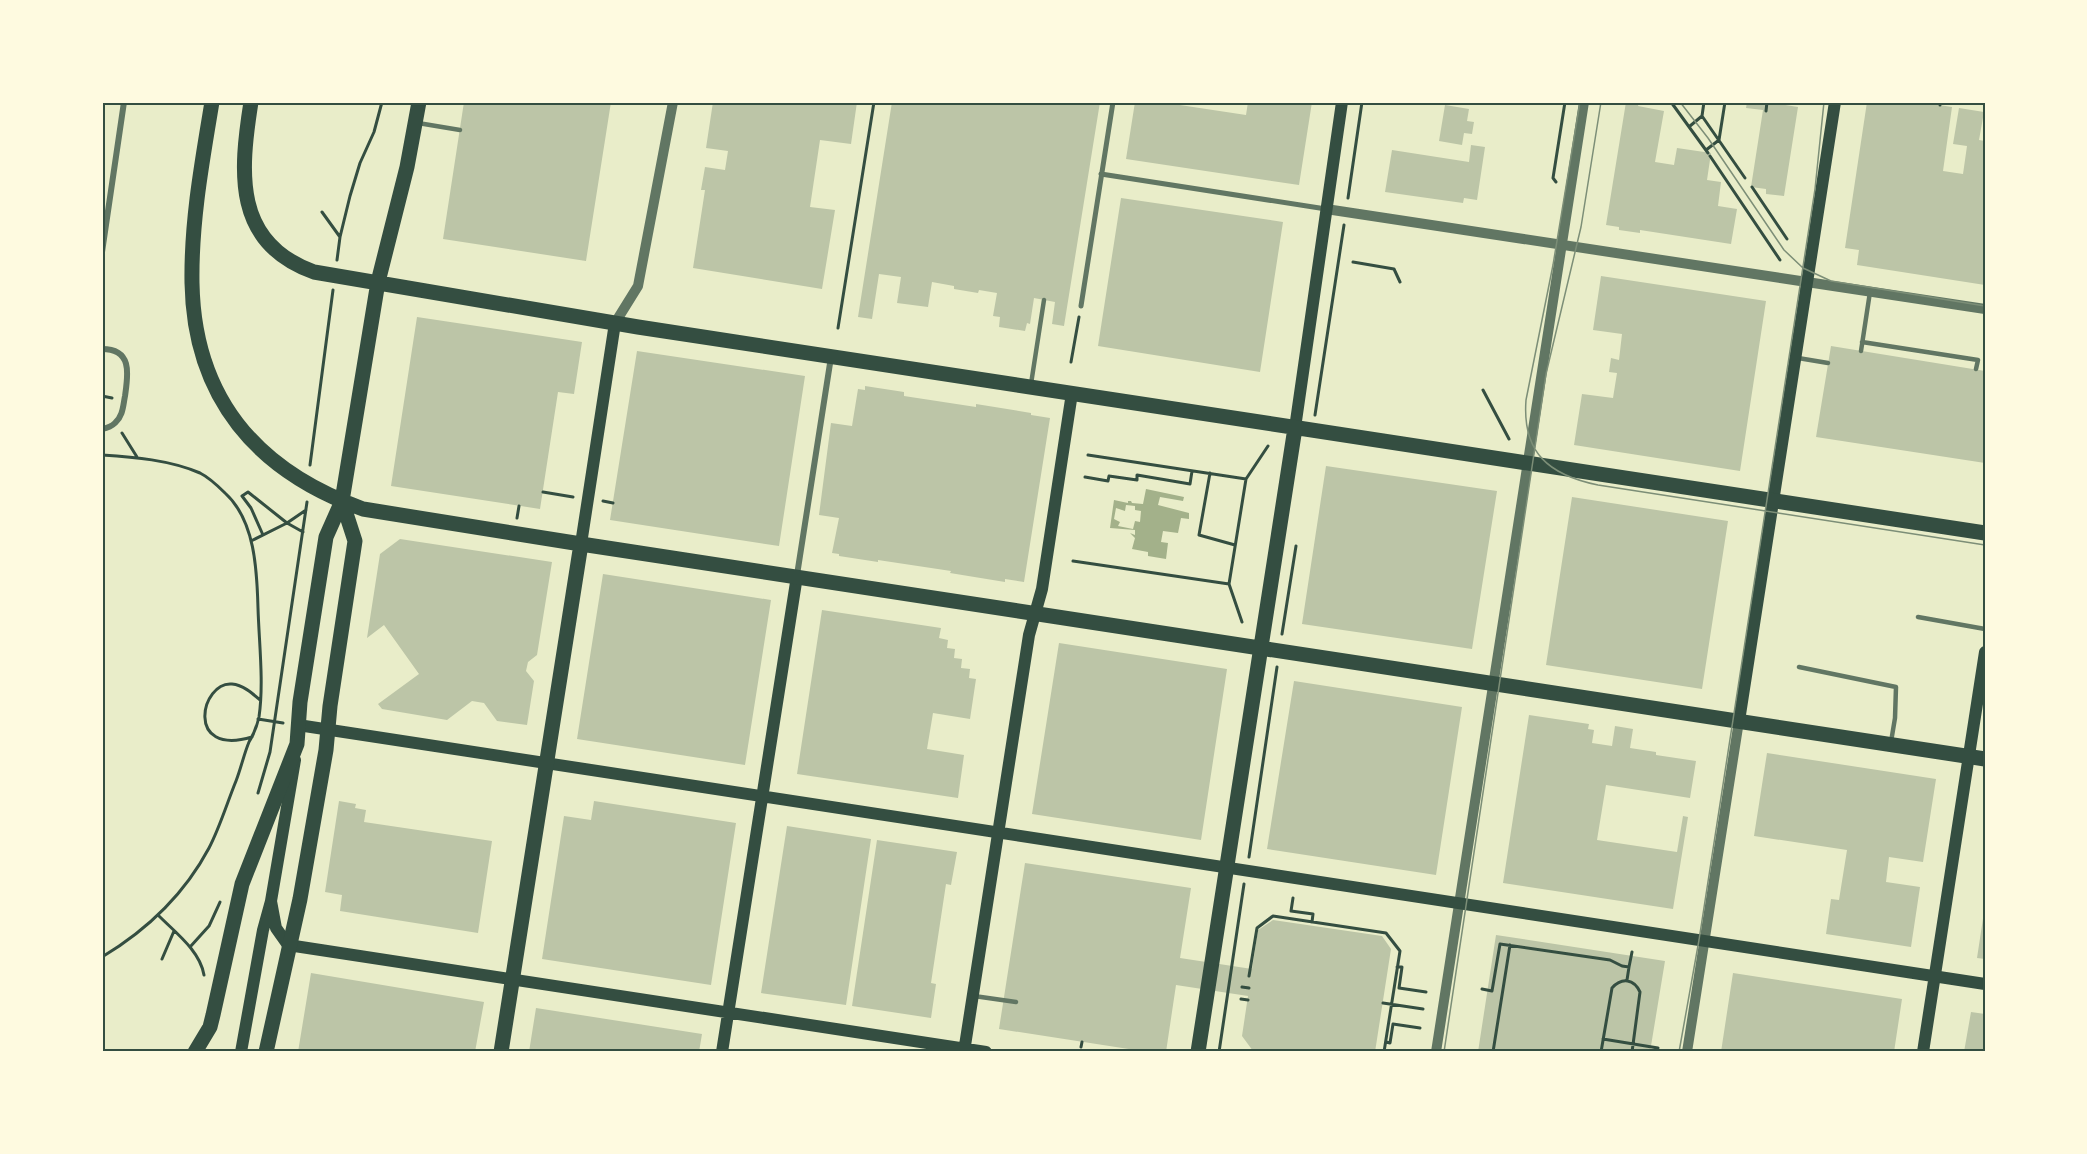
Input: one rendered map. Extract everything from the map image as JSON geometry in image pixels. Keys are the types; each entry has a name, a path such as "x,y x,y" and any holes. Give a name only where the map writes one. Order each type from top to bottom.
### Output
{"main road":[{"path":"212,102 196,201 192,283 199,341 208,370 223,402 261,450 284,469 322,492 363,509 1985,759"},
{"path":"251,102 245,143 243,180 245,195 258,227 277,252 296,266 314,272 615,323 1985,533"},
{"path":"241,1052 263,930 271,901 297,744 300,702 326,537 342,501 378,282 407,166 419,102"},
{"path":"1198,1052 1296,428 1342,102"},
{"path":"1739,721 1835,102"},
{"path":"501,1052 615,323"},
{"path":"964,1050 1029,635 1042,590 1072,393"},
{"path":"266,1052 300,899 328,729 355,541 342,501"},
{"path":"722,1052 797,576"},
{"path":"1923,1052 1985,652"},
{"path":"298,726 1985,984"},
{"path":"195,1052 204,1039 213,1015 242,884 297,744"},
{"path":"271,901 276,928 288,945 986,1052"}],"street":[{"path":"102,252 124,102"},
{"path":"615,323 638,286 673,102"},
{"path":"1081,306 1113,102"},
{"path":"1436,1052 1584,102"},
{"path":"1101,174 1985,309"},
{"path":"102,349 116,351 122,356 128,369 122,411 115,423 102,429"},
{"path":"797,576 831,356"},
{"path":"1687,1052 1739,721"}],"lane":[{"path":"415,123 460,130"},
{"path":"1861,351 1870,292"},
{"path":"1030,387 1044,300"},
{"path":"1862,342 1978,360 1976,369"},
{"path":"1795,358 1828,363"},
{"path":"1918,617 1985,629"},
{"path":"1799,667 1896,687 1895,718 1890,744"},
{"path":"973,995 1016,1002"}],"path":[{"path":"322,212 340,237 360,163 374,132 382,102"},
{"path":"838,328 874,102"},
{"path":"1313,430 1362,102"},
{"path":"1553,176 1565,102"},
{"path":"1671,102 1780,260"},
{"path":"1704,102 1702,116 1746,177"},
{"path":"1708,153 1719,140 1725,102"},
{"path":"1766,111 1767,102"},
{"path":"1689,126 1702,116"},
{"path":"1752,187 1788,239"},
{"path":"1353,262 1394,269 1400,282"},
{"path":"309,467 332,294"},
{"path":"1071,362 1079,320"},
{"path":"1482,390 1509,439"},
{"path":"115,423 137,458"},
{"path":"1242,622 1229,584 1246,479 1268,446"},
{"path":"102,455 137,458 201,474 227,494 246,523 251,541 257,594 260,700 258,719 241,769 209,847 195,872 159,916 124,944 102,957"},
{"path":"1088,455 1246,479"},
{"path":"1085,477 1108,481 1108,476 1137,480 1137,475 1190,484 1192,471"},
{"path":"1210,473 1199,535 1235,544"},
{"path":"263,535 251,508 242,496 248,492 287,523 303,532"},
{"path":"251,541 287,523 306,510 275,722 258,719"},
{"path":"1219,1052 1297,536"},
{"path":"1073,561 1229,584"},
{"path":"253,736 226,740 211,735 206,729 206,707 211,695 224,684 238,685 260,700"},
{"path":"1293,898 1291,910 1313,914 1312,922"},
{"path":"159,916 190,947 209,926"},
{"path":"1248,976 1257,928 1273,916 1386,933 1400,951 1384,1052"},
{"path":"162,959 174,931"},
{"path":"1482,989 1492,991 1500,944 1610,960 1629,967"},
{"path":"1493,1052 1510,945"},
{"path":"1627,980 1632,952"},
{"path":"1397,967 1402,968 1399,987 1426,992"},
{"path":"1600,1052 1612,987 1627,980 1633,982 1640,992 1632,1052"},
{"path":"1242,987 1250,988"},
{"path":"1241,999 1248,1000"},
{"path":"1383,1003 1423,1009"},
{"path":"1386,1042 1390,1043 1393,1024 1420,1028"},
{"path":"1603,1039 1658,1048"},
{"path":"1081,1047 1082,1042"}],"shaded area":[{"path":"1146,489 1184,497 1183,501 1160,497 1158,505 1189,513 1189,519 1181,518 1178,533 1163,531 1161,542 1168,543 1166,559 1148,556 1148,552 1132,549 1135,538 1130,533 1135,535 1135,530 1110,528 1114,500 1143,504","holes":["1126,505 1135,506 1135,510 1141,511 1140,522 1135,521 1133,529 1118,526 1120,522 1114,519 1116,508 1125,511"]}],"building":[{"path":"464,102 611,102 586,261 443,239"},
{"path":"713,102 857,102 851,144 820,140 810,207 835,210 822,289 693,268 705,190 701,190 705,167 725,170 728,151 706,148"},
{"path":"892,102 1100,102 1064,326 1052,324 1055,302 1034,298 1030,324 1027,323 1025,331 999,327 1000,317 993,316 997,293 954,289 954,286 932,282 928,307 897,303 901,277 879,274 872,319 858,317"},
{"path":"1135,102 1160,102 1246,115 1248,102 1312,102 1299,185 1126,159"},
{"path":"1626,102 1639,102 1638,106 1664,111 1655,162 1674,165 1677,148 1711,153 1707,180 1721,182 1718,206 1737,209 1731,244 1640,230 1640,233 1619,230 1619,227 1606,225"},
{"path":"1747,102 1780,102 1779,104 1798,107 1784,196 1766,194 1766,189 1751,187 1763,110 1746,108"},
{"path":"1867,102 1920,102 1952,107 1943,171 1963,174 1967,146 1953,144 1959,108 1984,112 1979,140 1985,141 1985,285 1857,265 1859,250 1845,248"},
{"path":"1445,105 1469,109 1467,121 1474,122 1472,134 1464,133 1462,145 1439,141"},
{"path":"1471,145 1485,147 1477,200 1464,198 1463,203 1385,192 1392,150 1469,162"},
{"path":"1121,198 1283,222 1260,372 1098,346"},
{"path":"1601,276 1766,301 1740,471 1574,445 1582,394 1613,398 1617,373 1609,372 1611,358 1619,360 1622,334 1593,330"},
{"path":"417,317 582,342 574,394 558,392 540,509 391,486"},
{"path":"1831,346 1985,371 1985,463 1816,437"},
{"path":"637,351 805,376 779,546 610,520"},
{"path":"865,386 904,392 904,396 976,407 976,404 1050,418 1024,582 1005,579 1005,582 950,573 951,571 878,560 878,562 832,553 839,518 819,515 831,423 852,426 858,389 865,390"},
{"path":"1326,466 1497,491 1472,649 1302,624"},
{"path":"1572,497 1728,521 1702,689 1546,665"},
{"path":"400,539 552,562 537,655 528,662 526,671 534,681 527,725 497,721 484,703 472,701 447,720 382,709 378,704 419,674 384,625 367,638 380,554"},
{"path":"603,574 771,600 745,765 577,739"},
{"path":"822,610 941,628 939,638 948,640 947,648 955,649 954,658 962,659 961,668 970,669 969,678 976,679 970,719 933,713 927,749 964,755 958,798 797,774"},
{"path":"1059,643 1227,669 1201,840 1032,814"},
{"path":"1294,681 1462,707 1436,875 1267,849"},
{"path":"1529,715 1589,724 1588,729 1594,730 1592,743 1612,746 1615,726 1633,729 1630,748 1656,752 1656,755 1696,761 1690,798 1606,785 1597,840 1677,852 1683,816 1688,817 1673,909 1503,883"},
{"path":"1767,753 1936,779 1923,862 1889,857 1886,882 1920,887 1911,947 1826,934 1831,899 1839,900 1847,850 1754,836"},
{"path":"339,801 356,804 355,808 366,810 364,822 492,841 478,933 340,911 342,895 325,892"},
{"path":"594,801 736,823 711,985 542,959 564,816 591,820"},
{"path":"787,826 871,839 846,1005 761,993"},
{"path":"877,840 957,852 951,885 946,884 931,983 936,984 931,1018 852,1006"},
{"path":"1025,863 1191,888 1180,958 1252,969 1258,930 1273,920 1382,936 1391,949 1375,1052 1253,1051 1242,1036 1248,996 1176,985 1166,1052 1148,1052 999,1029"},
{"path":"1985,912 1985,959 1977,958"},
{"path":"1496,935 1665,961 1650,1052 1478,1052"},
{"path":"311,973 484,1002 475,1052 298,1052"},
{"path":"1733,973 1902,999 1894,1052 1721,1052"},
{"path":"536,1008 702,1034 699,1052 529,1052"},
{"path":"1971,1012 1985,1014 1985,1052 1964,1052"}],"tram line":[{"path":"1580,102 1553,265 1526,400 1529,434 1534,448 1542,459 1566,475 1598,485 1985,545"},
{"path":"1444,1052 1546,374 1581,227 1601,102"},
{"path":"1680,102 1708,138 1784,250 1803,268 1831,281 1985,306"},
{"path":"1679,1052 1699,940 1815,189 1824,102"}]}
